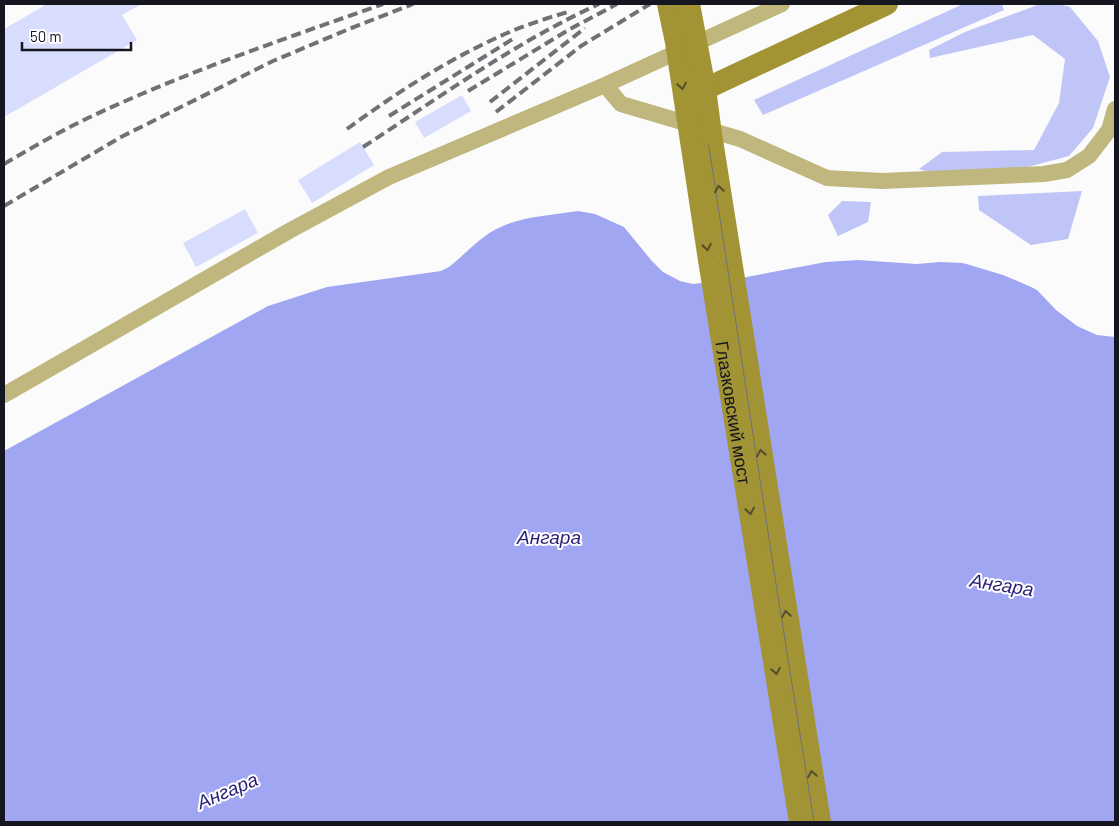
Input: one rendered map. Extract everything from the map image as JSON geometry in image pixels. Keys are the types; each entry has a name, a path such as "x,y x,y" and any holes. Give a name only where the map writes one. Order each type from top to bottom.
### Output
{"main road":[{"name":"Глазковский мост","path":"668,4 676,42 710,269 800,822"},
{"name":"Глазковский мост","path":"689,4 705,89 820,822"},
{"path":"705,89 886,4"}],"street":[{"path":"4,395 289,231 389,177 606,85 782,4"},
{"path":"606,85 621,104 740,139 827,178 882,181 1044,174 1067,170 1094,150 1109,130 1115,109"}],"shaded area":[{"path":"963,4 1002,4 1004,10 763,115 754,100"},
{"path":"1040,4 1058,4 1070,7 1098,41 1110,77 1093,128 1069,156 1024,168 932,173 919,169 942,152 1034,150 1059,103 1065,59 1033,35 930,58 929,50 965,32"},
{"path":"1082,191 1068,239 1031,245 979,210 978,196"},
{"path":"842,201 871,202 868,222 838,236 828,215"}],"water":[{"name":"Ангара","path":"578,211 595,214 624,227 663,272 680,281 693,284 736,279 826,262 858,260 917,264 963,263 1003,275 1029,286 1037,290 1056,310 1077,326 1097,335 1115,337 1115,822 4,822 4,451 268,306 327,287 441,271 449,267 485,236 501,227 533,217"}],"building":[{"path":"47,4 142,4 122,15 137,40 4,117 4,29"},
{"path":"462,95 471,111 424,138 415,122"},
{"path":"360,142 374,165 312,203 298,180"},
{"path":"245,209 258,233 196,267 183,243"}],"tram line":[{"path":"674,4 804,822"},
{"path":"684,4 703,108 814,822"}],"railway":[{"path":"4,164 77,123 160,86 234,57 383,4"},
{"path":"4,206 121,137 273,61 413,4"},
{"path":"363,147 508,53 538,35 599,4"},
{"path":"468,91 570,29 617,4"},
{"path":"496,112 581,46 650,4"},
{"path":"347,129 386,101 448,63 519,28 571,11"},
{"path":"490,102 585,28"},
{"path":"389,116 516,37"}]}
